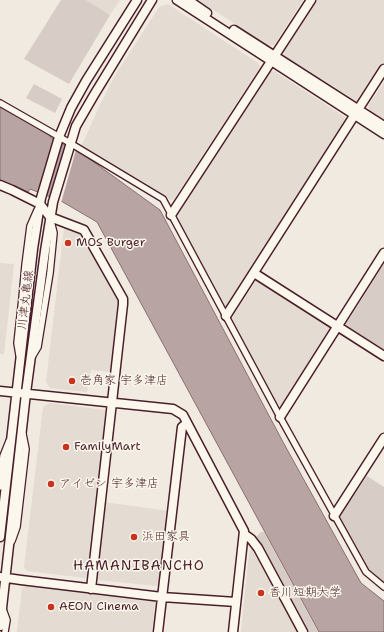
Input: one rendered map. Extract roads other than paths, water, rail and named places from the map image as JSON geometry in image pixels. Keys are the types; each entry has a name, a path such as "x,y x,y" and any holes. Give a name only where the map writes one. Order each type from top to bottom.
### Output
{"street":[{"name":"川津丸亀線","path":"0,537 33,249 40,201 59,139 71,108 86,81 137,0"},
{"name":"川津丸亀線","path":"0,626 3,577 9,548 30,361 53,202 76,126 152,0"},
{"path":"177,0 273,59 356,113 384,134"},
{"path":"188,0 273,59"},
{"path":"171,215 312,0"},
{"path":"226,316 384,69"},
{"path":"0,103 162,199 334,516 366,572 384,587"},
{"path":"356,113 384,126"},
{"path":"0,185 40,201 50,217 86,232 122,299 123,304 91,589"},
{"path":"280,417 384,253"},
{"path":"254,273 384,356"},
{"path":"0,391 173,409 183,415 243,528 244,534 233,632"},
{"path":"158,632 182,427 187,423"},
{"path":"0,488 3,456 12,430"},
{"path":"334,516 384,438"},
{"path":"244,534 251,539 258,548 303,632"},
{"path":"3,577 162,597 236,602"},
{"path":"2,607 7,620 5,632"}],"place":[{"name":"MOS Burger","path":"68,243"},
{"name":"壱角家 宇多津店","path":"72,381"},
{"name":"FamilyMart","path":"66,447"},
{"name":"アイゼン 宇多津店","path":"51,484"},
{"name":"浜田家具","path":"134,537"},
{"name":"香川短期大学","path":"261,593"},
{"name":"AEON Cinema","path":"51,607"}],"district":[{"name":"HAMANIBANCHO","path":"139,566"}]}
